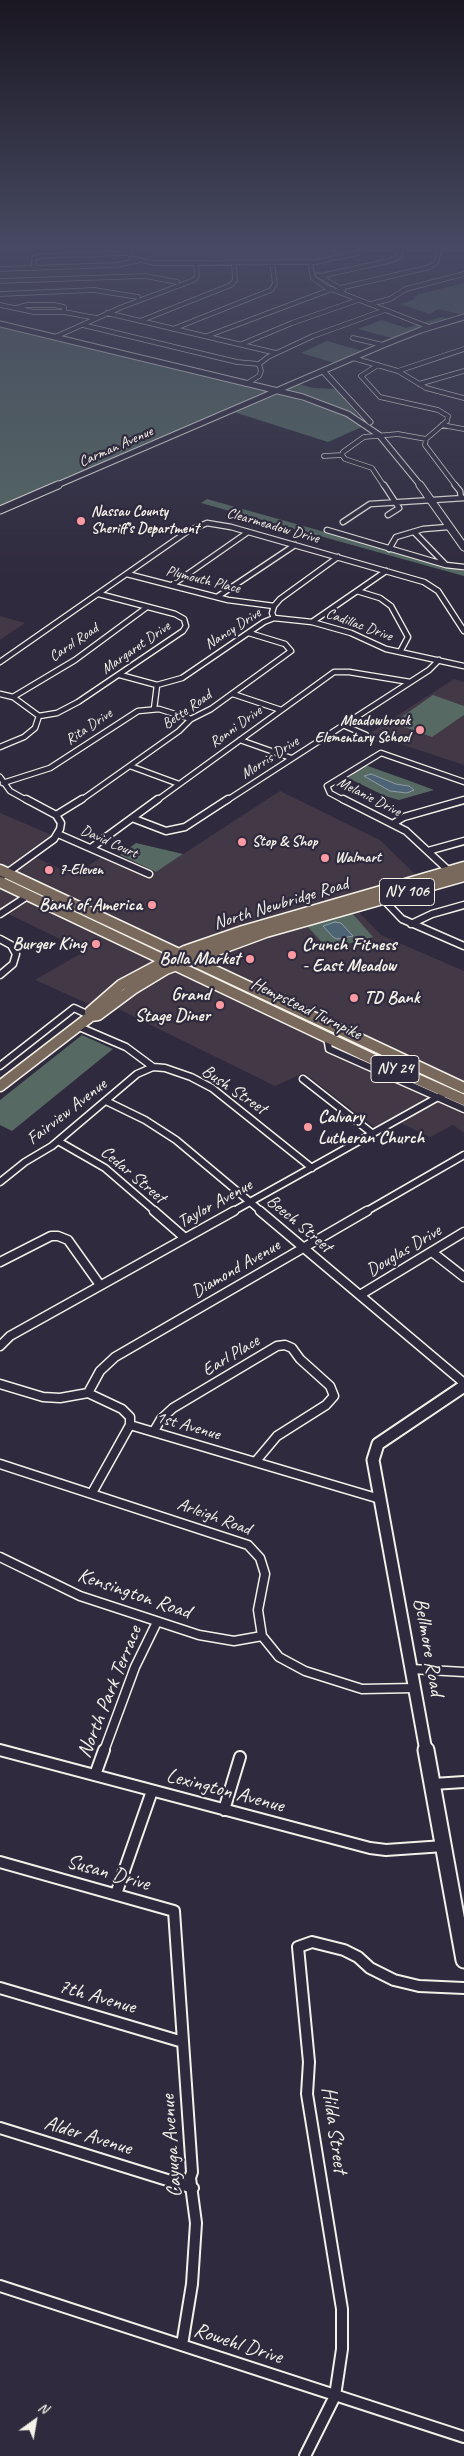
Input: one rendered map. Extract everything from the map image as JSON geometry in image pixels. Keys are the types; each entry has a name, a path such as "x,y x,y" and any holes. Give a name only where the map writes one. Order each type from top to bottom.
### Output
{"main road":[{"path":"149,361 276,391 326,405 354,417 380,435 430,499 464,547"},
{"name":"Carman Avenue","path":"0,510 346,361"},
{"path":"323,370 364,415 374,427 373,429"},
{"path":"354,417 364,415"},
{"name":"North Newbridge Road","path":"190,959 316,914 380,895 464,866"},
{"name":"Hempstead Turnpike","path":"2,876 29,895 381,1063 464,1100"},
{"name":"Hempstead Turnpike","path":"2,876 190,959 464,1088"},
{"name":"North Newbridge Road","path":"380,895 464,876"},
{"name":"North Newbridge Road","path":"166,960 237,932 316,914"},
{"name":"NY 106","path":"0,1086 90,1016 98,1014 152,976 190,959"},
{"name":"NY 106","path":"90,1016 90,1012 116,988 166,960"},
{"path":"381,1063 434,1083 442,1084 447,1080"},
{"name":"Bellmore Road","path":"464,1385 378,1444 373,1460 464,1960"}],"street":[{"path":"231,361 259,364 264,361"},
{"path":"362,361 398,371 418,384 464,398"},
{"path":"398,371 429,361"},
{"path":"246,384 260,374 259,364"},
{"path":"343,522 370,504 463,498 460,491 426,448 426,439 448,418 442,412 390,401 377,394 361,376 378,365"},
{"path":"418,384 464,371"},
{"path":"442,425 464,429"},
{"path":"342,455 343,452 364,437 398,434 426,439"},
{"path":"324,456 342,455 349,461 372,468 399,508 388,515"},
{"name":"Clearmeadow Drive","path":"0,662 198,526 217,523 420,580 435,588 464,631"},
{"path":"388,549 393,545 396,537 414,532 448,527"},
{"path":"327,530 446,565 464,567"},
{"path":"172,585 248,532"},
{"path":"414,532 446,565"},
{"path":"217,597 295,545"},
{"name":"Nancy Drive","path":"157,685 182,678 264,622 274,618 272,613 274,606 280,599 338,557"},
{"path":"312,622 386,571"},
{"name":"Plymouth Place","path":"127,574 217,597 274,606"},
{"path":"357,591 380,598 391,606 408,637 400,652"},
{"name":"Margaret Drive","path":"39,716 66,710 120,675 186,626 186,621 181,617 99,594"},
{"name":"Carol Road","path":"13,697 75,660 147,607"},
{"name":"Cadillac Drive","path":"274,618 312,622 351,634 376,646 464,666"},
{"name":"Bette Road","path":"56,815 130,766 179,731 191,719 232,694 291,651 285,644 249,633"},
{"name":"Morris Drive","path":"132,818 162,830 182,829 410,682 439,660"},
{"name":"Ronni Drive","path":"91,848 334,672 349,672 410,682"},
{"path":"120,675 157,685 154,709"},
{"path":"0,694 13,697 32,709 39,716 38,724 32,731 18,740 0,747"},
{"path":"232,694 281,710"},
{"name":"Rita Drive","path":"3,783 50,768 138,711 154,709 191,719"},
{"path":"343,725 366,734"},
{"path":"240,740 292,758"},
{"name":"Melanie Drive","path":"449,871 406,831 394,823 330,793 327,786 380,753 464,782"},
{"path":"130,766 179,784"},
{"path":"0,777 3,783 21,798 56,815 61,823 58,834 48,844 2,876"},
{"path":"394,823 404,817 464,800"},
{"name":"David Court","path":"58,834 149,874"},
{"path":"428,851 464,841"},
{"path":"0,914 29,895"},
{"path":"380,895 402,919 464,946"},
{"path":"411,924 432,914 464,905"},
{"path":"0,938 11,945 16,954 13,964 0,975"},
{"path":"0,1066 74,1008 90,1016"},
{"name":"Bush Street","path":"77,1026 126,1047 153,1067 165,1068 212,1088 312,1168"},
{"name":"Hempstead Turnpike","path":"327,1037 329,1049 464,1109"},
{"name":"Fairview Avenue","path":"0,1182 25,1162 58,1141 137,1074 153,1067"},
{"path":"303,1079 373,1134"},
{"name":"Taylor Avenue","path":"0,1346 10,1336 447,1092"},
{"name":"Beech Street","path":"106,1101 160,1128 250,1202 464,1385"},
{"name":"Cedar Street","path":"58,1141 105,1168 184,1238"},
{"name":"Diamond Avenue","path":"88,1393 100,1371 115,1357 464,1154"},
{"name":"Douglas Drive","path":"360,1295 464,1232"},
{"path":"0,1262 51,1236 58,1236 68,1240 100,1285"},
{"path":"432,1252 464,1277"},
{"name":"Earl Place","path":"154,1431 161,1419 173,1408 277,1346 285,1345 292,1348 300,1359 330,1386 334,1396 326,1405 277,1436 256,1460"},
{"path":"0,1384 43,1397 60,1398 88,1393"},
{"name":"1st Avenue","path":"88,1393 122,1409 130,1417 130,1425 256,1460 380,1499"},
{"path":"92,1493 130,1425"},
{"name":"Arleigh Road","path":"0,1464 232,1538 248,1545 260,1558 265,1574 258,1610 262,1636"},
{"name":"Kensington Road","path":"0,1557 80,1596 211,1639 234,1641 262,1636"},
{"name":"North Park Terrace","path":"95,1776 135,1667 157,1622"},
{"path":"262,1636 279,1657 305,1671 362,1689 414,1688"},
{"path":"411,1670 464,1672"},
{"name":"Lexington Avenue","path":"0,1750 370,1848 386,1850 444,1846"},
{"path":"224,1810 240,1757"},
{"path":"433,1784 464,1782"},
{"path":"116,1894 152,1791"},
{"name":"Susan Drive","path":"0,1862 174,1911 177,1945"},
{"name":"Hilda Street","path":"305,2456 335,2396 342,2349 342,2309 307,2094 309,2062 298,1947 312,1942 344,1950 358,1957 370,1968 394,1980 419,1986 464,1988"},
{"name":"Cayuga Avenue","path":"177,1945 192,2172 190,2178 193,2188 196,2250 182,2345"},
{"name":"7th Avenue","path":"0,1988 183,2042"},
{"name":"Alder Avenue","path":"0,2128 193,2188"},
{"name":"Rowehl Drive","path":"0,2286 464,2437"}],"shaded area":[{"path":"0,616 25,623 0,640"},
{"name":"Meadowbrook Elementary School","path":"454,679 464,682 464,765 391,741 381,744 364,737"},
{"path":"280,791 380,840 418,877 178,954 0,870 0,813 52,835 25,854 35,859 37,858 74,875 103,856 148,877"},
{"path":"0,886 311,1036 464,1102 464,1133 453,1125 430,1137 392,1119 375,1127 304,1073 275,1086 100,1000 93,1006 35,980 85,951 0,910"},
{"path":"355,908 381,935 464,971 464,1082 199,960 245,942"}],"green space":[{"path":"0,361 144,361 269,391 0,506"},
{"path":"327,361 346,361 338,364"},
{"path":"299,384 313,388 337,389 358,416 330,404 284,390"},
{"path":"278,394 334,410 364,426 328,442 234,412"},
{"path":"207,499 464,571 464,576 201,503"},
{"path":"433,695 464,706 464,715 432,737 393,723"},
{"path":"365,765 434,790 399,800 385,796 348,778"},
{"path":"136,843 183,854 156,872 120,855"},
{"path":"352,913 373,937 328,949 307,926"},
{"path":"82,1035 113,1049 12,1131 0,1125 0,1100"}],"water":[{"path":"371,774 396,784 409,786 414,790 407,793 390,791 364,776"},
{"path":"335,922 341,923 353,936 337,939 333,937 323,926"}],"place":[{"name":"Nassau County Sheriff's Department","path":"81,521"},
{"name":"Meadowbrook Elementary School","path":"420,730"},
{"name":"Stop & Shop","path":"242,842"},
{"name":"Walmart","path":"325,858"},
{"name":"7-Eleven","path":"49,870"},
{"name":"Bank of America","path":"152,905"},
{"name":"Burger King","path":"96,944"},
{"name":"Crunch Fitness - East Meadow","path":"292,955"},
{"name":"Bolla Market","path":"250,959"},
{"name":"TD Bank","path":"354,998"},
{"name":"Grand Stage Diner","path":"220,1005"},
{"name":"Calvary Lutheran Church","path":"308,1127"}]}
